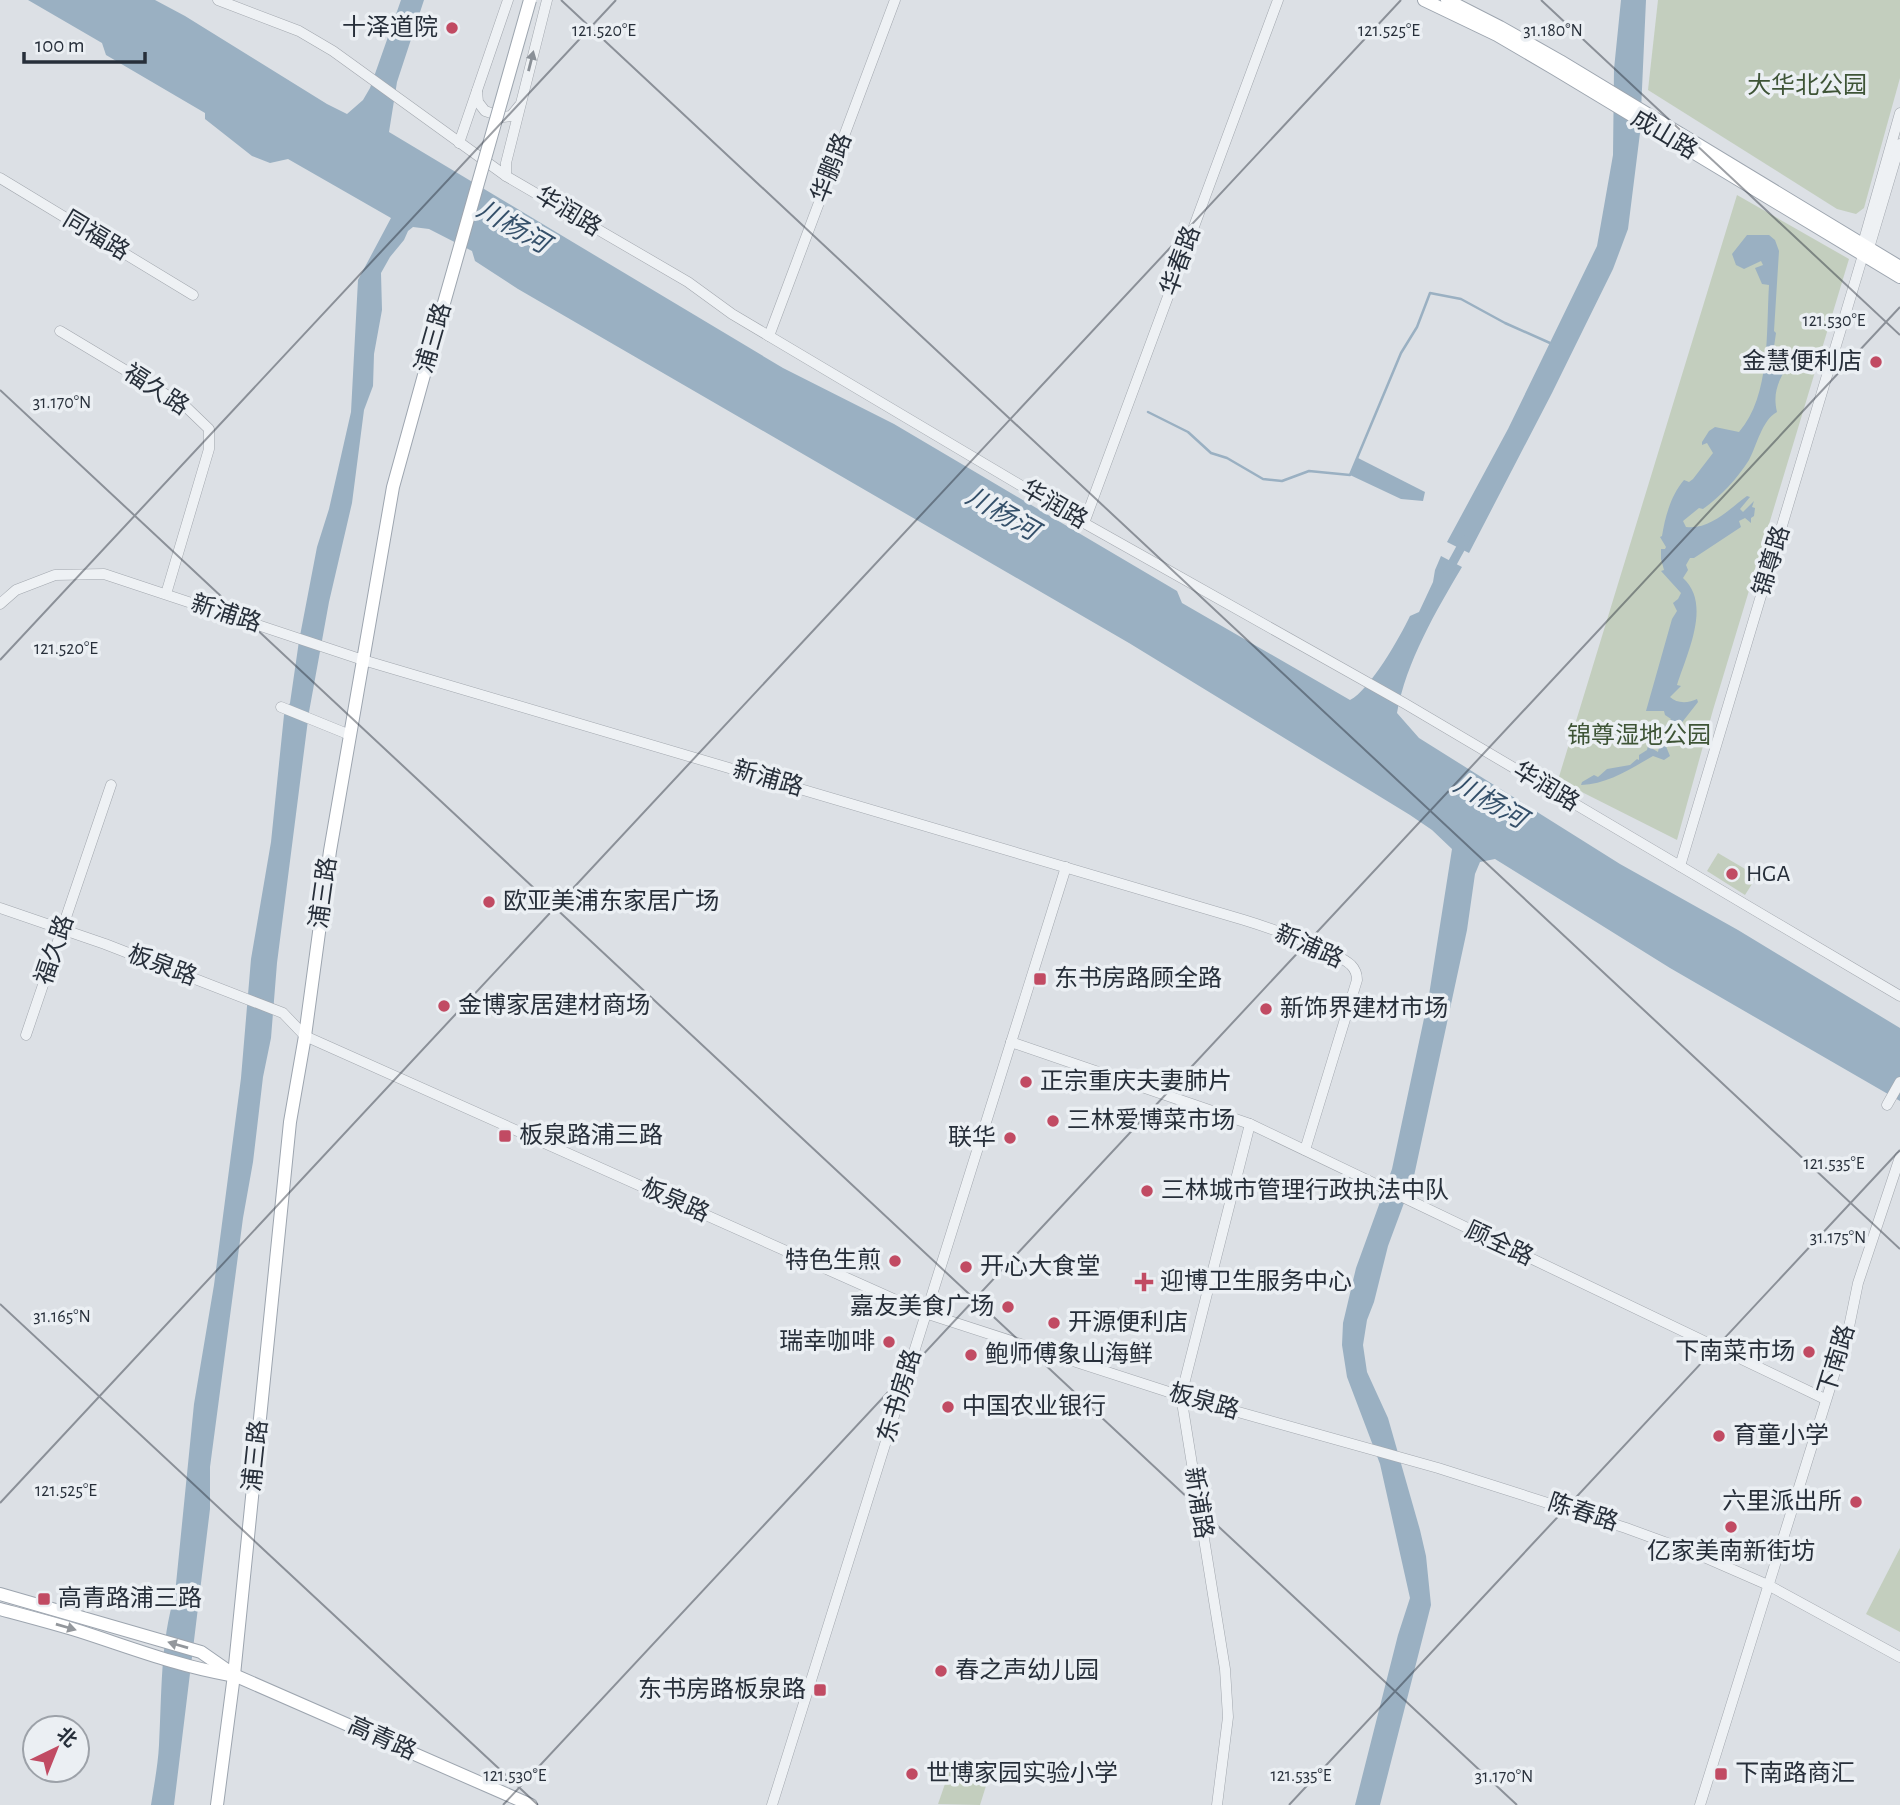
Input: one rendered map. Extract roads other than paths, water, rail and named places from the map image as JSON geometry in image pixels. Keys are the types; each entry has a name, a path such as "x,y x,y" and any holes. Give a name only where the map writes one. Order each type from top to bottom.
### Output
{"main road":[{"name":"浦三路","path":"217,1805 234,1675 290,1122 305,1037 330,851 363,660 393,487 530,0"},
{"name":"成山路","path":"1424,0 1497,35 1608,96 1864,249 1900,267"},
{"name":"成山路","path":"1447,0 1500,27 1608,96"},
{"name":"成山路","path":"1864,249 1900,277"},
{"name":"高青路","path":"0,1594 201,1652 234,1675 531,1805"},
{"name":"高青路","path":"0,1609 78,1631 155,1658 199,1670 234,1675"}],"street":[{"name":"华润路","path":"218,0 299,31 333,51 506,176 688,282 732,314 1084,523 1361,678 1900,996"},
{"path":"459,143 508,0"},
{"path":"506,176 506,163 547,0"},
{"name":"华鹏路","path":"769,336 895,0"},
{"name":"华春路","path":"1084,523 1278,0"},
{"path":"477,90 478,102 485,111 503,117 511,116 521,103"},
{"name":"锦尊路","path":"1680,866 1864,249 1900,113"},
{"name":"锦尊路","path":"1864,249 1900,144"},
{"name":"同福路","path":"0,178 192,295"},
{"name":"福久路","path":"60,331 185,406 209,429 209,449 166,594"},
{"name":"新浦路","path":"0,604 16,590 55,575 104,574 363,660 1260,925 1335,955 1350,964 1356,971 1357,980 1305,1150"},
{"path":"281,708 350,735"},
{"name":"福久路","path":"26,1035 111,785"},
{"name":"东书房路","path":"772,1805 1066,867"},
{"name":"板泉路","path":"0,908 105,944 283,1013 305,1037 925,1313 1181,1396 1370,1449"},
{"name":"顾全路","path":"1011,1042 1250,1124 1825,1399"},
{"path":"1887,1105 1900,1082"},
{"name":"新浦路","path":"1217,1805 1228,1717 1225,1669 1181,1396 1250,1124"},
{"name":"下南路","path":"1700,1805 1849,1327 1866,1259 1900,1157"},
{"name":"陈春路","path":"1370,1449 1525,1494 1697,1554 1768,1585 1900,1657"}],"water":[{"name":"川杨河","path":"28,0 155,0 347,114 363,100 370,88 401,0 424,0 397,82 389,132 783,368 894,424 1177,591 1182,603 1350,700 1375,675 1410,616 1419,612 1441,556 1462,567 1423,637 1401,694 1397,713 1419,738 1620,864 1738,930 1900,1028 1900,1101 1670,968 1495,859 1480,862 1475,874 1467,930 1414,1176 1388,1246 1367,1320 1363,1345 1367,1372 1388,1418 1420,1530 1426,1556 1431,1605 1380,1805 1355,1805 1410,1598 1380,1464 1347,1377 1342,1345 1343,1323 1356,1268 1392,1169 1429,995 1452,849 1432,830 1410,815 1129,643 518,289 475,261 472,251 429,229 413,227 381,273 382,310 374,354 373,386 364,410 352,503 329,602 309,712 277,963 271,1038 263,1077 210,1467 210,1509 174,1805 151,1805 158,1752 164,1650 175,1594 194,1404 214,1285 241,1078 251,959 271,842 284,715 290,703 317,547 329,509 351,412 358,280 391,218 288,159 270,163 252,156 205,119 205,113 106,55 102,43"},
{"path":"1621,0 1646,0 1640,133 1628,229 1613,269 1469,553 1447,542 1508,429 1597,246 1613,155 1614,69"},
{"path":"1747,235 1769,235 1775,240 1779,251 1776,333 1771,367 1776,370 1783,364 1785,370 1775,400 1777,412 1767,421 1749,460 1716,499 1683,521 1686,527 1703,525 1719,517 1747,496 1750,497 1740,509 1743,512 1754,501 1751,523 1745,518 1739,521 1741,527 1690,558 1686,565 1688,570 1683,578 1696,601 1695,629 1677,685 1681,686 1670,697 1680,702 1697,699 1698,702 1665,744 1670,756 1664,760 1653,756 1610,779 1581,785 1607,769 1630,765 1639,760 1639,755 1647,750 1648,746 1658,752 1663,729 1671,719 1664,711 1646,711 1672,619 1677,611 1673,603 1681,593 1661,571 1664,570 1661,549 1666,547 1660,537 1669,506 1679,486 1684,480 1689,482 1693,479 1713,453 1707,443 1702,445 1709,431 1715,427 1739,432 1757,400 1765,362 1769,285 1762,284 1755,268 1763,265 1761,261 1744,269 1736,265 1732,254"},
{"path":"1358,458 1425,492 1423,501 1401,499 1350,475"}],"waterway":[{"path":"1148,412 1188,432 1211,453 1227,458 1263,479 1282,481 1309,471 1350,475 1401,353 1417,327 1430,293 1461,299 1550,343"},
{"path":"1448,571 1465,540"}],"place":[{"name":"十泽道院","path":"452,28"},
{"name":"金慧便利店","path":"1876,362"},
{"name":"HGA","path":"1732,874"},
{"name":"欧亚美浦东家居广场","path":"489,902"},
{"name":"东书房路顾全路","path":"1040,979"},
{"name":"金博家居建材商场","path":"444,1006"},
{"name":"新饰界建材市场","path":"1266,1009"},
{"name":"正宗重庆夫妻肺片","path":"1026,1082"},
{"name":"三林爱博菜市场","path":"1053,1121"},
{"name":"板泉路浦三路","path":"505,1136"},
{"name":"联华","path":"1010,1138"},
{"name":"三林城市管理行政执法中队","path":"1147,1191"},
{"name":"特色生煎","path":"895,1261"},
{"name":"开心大食堂","path":"966,1267"},
{"name":"迎博卫生服务中心","path":"1144,1282"},
{"name":"嘉友美食广场","path":"1008,1307"},
{"name":"开源便利店","path":"1054,1323"},
{"name":"瑞幸咖啡","path":"889,1342"},
{"name":"下南菜市场","path":"1809,1352"},
{"name":"鲍师傅象山海鲜","path":"971,1355"},
{"name":"中国农业银行","path":"948,1407"},
{"name":"育童小学","path":"1719,1436"},
{"name":"六里派出所","path":"1856,1502"},
{"name":"亿家美南新街坊","path":"1731,1527"},
{"name":"高青路浦三路","path":"44,1599"},
{"name":"春之声幼儿园","path":"941,1671"},
{"name":"东书房路板泉路","path":"820,1690"},
{"name":"世博家园实验小学","path":"912,1774"},
{"name":"下南路商汇","path":"1721,1774"}],"park label":[{"name":"大华北公园","path":"1807,86"},
{"name":"锦尊湿地公园","path":"1639,736"}]}
